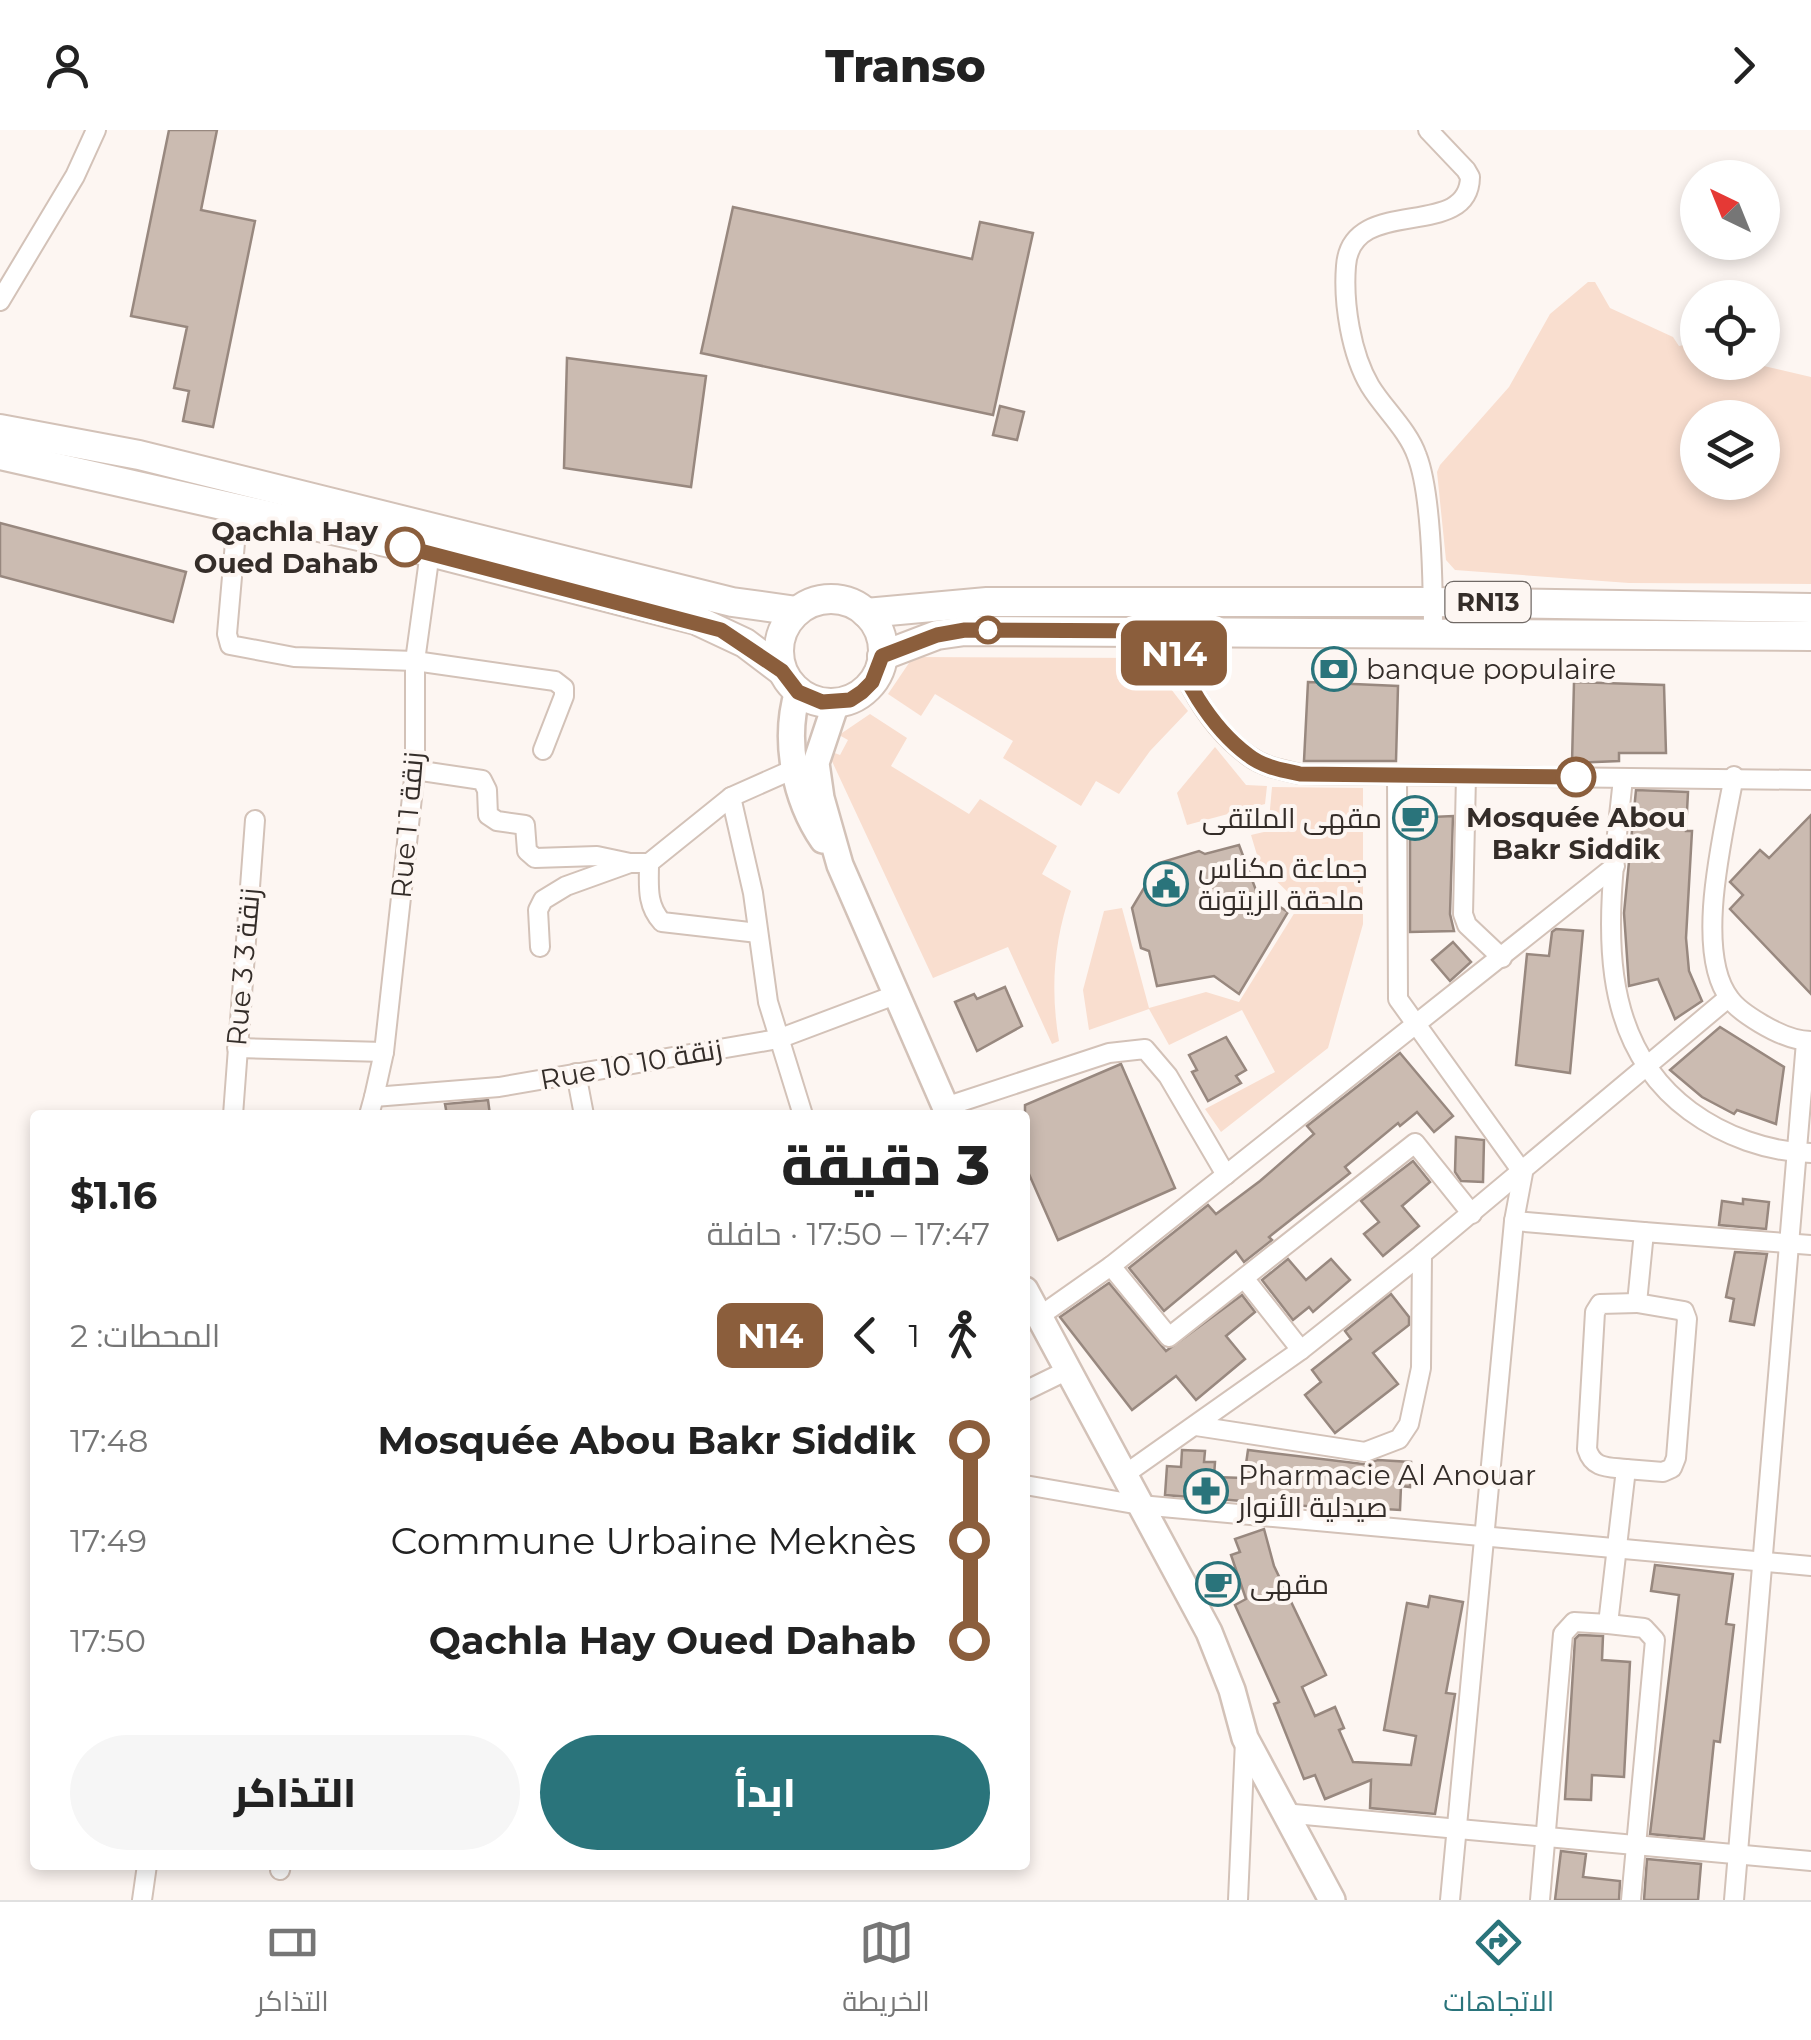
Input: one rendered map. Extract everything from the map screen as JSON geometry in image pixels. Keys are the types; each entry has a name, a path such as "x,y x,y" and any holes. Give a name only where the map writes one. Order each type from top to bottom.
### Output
{"main road":[{"name":"RN13","path":"0,429 140,455 732,602 798,611 832,599 866,612 987,602 1433,632 1811,636"},
{"path":"0,456 430,552 696,620 746,643 809,699 836,703 850,700 872,682 882,656 881,637 866,612"},
{"name":"RN13","path":"882,656 937,635 965,630 1433,602 1811,608"},
{"path":"790,681 780,638 798,611"}],"street":[{"path":"0,301 75,176 96,130"},
{"path":"1428,130 1466,170 1470,177 1466,193 1450,210 1384,224 1361,234 1348,254 1346,276 1359,362 1418,458 1433,632"},
{"path":"238,508 227,634 230,645 294,658 415,661 554,681 564,688 564,696 543,750"},
{"name":"Rue 1 زنقة 1","path":"371,1108 384,1052 414,770 415,661 430,552"},
{"path":"1166,617 1176,662 1197,695 1248,756 1271,767 1300,774 1734,776 1811,780"},
{"path":"790,681 794,769 817,831 840,865"},
{"path":"836,703 819,748 816,778 840,865 947,1110"},
{"path":"540,947 537,918 543,900 566,886 640,863 730,797 794,769"},
{"path":"414,770 482,780 487,790 488,815 497,821 525,825 528,852 534,858 597,856 640,863"},
{"path":"1397,775 1397,990 1402,1010 1523,1173 1514,1221 1482,1537 1450,1900"},
{"path":"1466,776 1463,914 1466,924 1502,958"},
{"path":"1734,776 1720,852 1714,931 1716,965 1728,998 1774,1031 1808,1042 1804,1153 1787,1242 1734,1900"},
{"path":"1623,778 1610,932 1614,984 1625,1026 1644,1066 1675,1100 1705,1122 1746,1140 1804,1153"},
{"path":"730,797 778,1039 801,1110"},
{"name":"Rue 3 زنقة 3","path":"233,1110 255,820"},
{"path":"640,863 652,910 662,922 758,933"},
{"path":"1037,1318 1111,1266 1416,1028 1614,866"},
{"name":"Rue 10 زنقة 10","path":"371,1108 778,1039 895,996"},
{"path":"1124,1475 1301,1350 1523,1173 1728,998"},
{"path":"236,1048 384,1052"},
{"path":"950,1110 1109,1053 1144,1049 1168,1076 1226,1175"},
{"path":"576,1073 583,1110"},
{"path":"440,1094 443,1110"},
{"path":"1111,1266 1169,1337 1414,1143 1472,1214"},
{"path":"1514,1221 1811,1245"},
{"path":"1637,1303 1644,1232"},
{"path":"1196,1426 1365,1452 1400,1439 1409,1424 1421,1368 1422,1254"},
{"path":"1244,1278 1301,1350"},
{"path":"1609,1301 1676,1307 1684,1311 1686,1319 1672,1468 1663,1472 1626,1469 1600,1466 1590,1460 1587,1449 1596,1312 1600,1304 1609,1301"},
{"path":"1030,1302 1209,1632 1246,1738 1332,1900"},
{"path":"1030,1389 1066,1371"},
{"path":"1608,1624 1626,1469"},
{"path":"1030,1486 1140,1504 1811,1566"},
{"path":"1540,1900 1563,1634 1574,1622 1644,1628 1654,1640 1631,1900"},
{"path":"1238,1900 1246,1738"},
{"path":"1284,1813 1811,1861"},
{"path":"142,1900 146,1870"}],"shaded area":[{"path":"1588,282 1595,282 1610,308 1673,337 1680,346 1680,380 1780,380 1780,370 1811,377 1811,584 1629,583 1455,570 1446,560 1437,472 1509,387 1550,314"},
{"path":"913,657 1147,658 1188,711 1150,751 1119,794 1096,781 1081,806 1003,758 1013,741 935,694 921,716 888,694"},
{"path":"870,714 907,738 891,766 969,814 980,799 1057,846 1042,874 1071,891 1055,965 1059,1041 1052,1044 1008,947 933,978 830,757 832,752 840,755 848,740 839,735"},
{"path":"1215,747 1246,785 1267,786 1265,804 1187,825 1177,793"},
{"path":"1272,787 1363,788 1363,924 1328,1048 1221,1132 1205,1109 1275,1072 1242,1010 1169,1045 1149,1009 1089,1030 1083,990 1104,911 1122,908 1149,1008 1206,992 1239,1002 1300,904 1260,865 1251,835 1268,831"}],"building":[{"path":"169,130 217,130 201,210 255,221 213,427 183,421 189,391 174,388 187,327 131,316"},
{"path":"733,207 972,259 980,222 1033,233 993,415 701,353"},
{"path":"567,358 706,376 691,487 564,468"},
{"path":"1000,406 1024,412 1017,440 993,435"},
{"path":"0,523 186,572 173,622 0,576"},
{"path":"1308,682 1398,686 1396,761 1304,761"},
{"path":"1574,682 1664,685 1666,753 1619,753 1619,761 1572,763"},
{"path":"1636,790 1688,792 1686,831 1692,831 1686,938 1689,971 1702,1001 1675,1019 1658,979 1629,986 1624,913"},
{"path":"1811,815 1811,994 1730,909 1743,895 1730,882 1760,850 1769,858"},
{"path":"1453,816 1450,914 1454,931 1410,932 1410,818"},
{"path":"1239,845 1257,893 1288,912 1239,994 1214,976 1157,986 1149,951 1141,948 1132,908 1159,863"},
{"path":"1583,931 1570,1073 1516,1065 1527,954 1549,956 1552,932"},
{"path":"1453,942 1471,962 1450,981 1432,960"},
{"path":"1005,987 1022,1026 977,1051 955,1002 974,994 977,999"},
{"path":"1720,1027 1784,1067 1776,1124 1737,1110 1734,1114 1702,1097 1670,1070"},
{"path":"1226,1037 1246,1070 1236,1076 1241,1083 1208,1101 1192,1072 1197,1070 1189,1055"},
{"path":"1400,1053 1453,1116 1434,1132 1417,1112 1400,1126 1398,1123 1345,1167 1350,1173 1269,1237 1272,1240 1244,1262 1236,1251 1164,1311 1129,1268 1208,1205 1216,1214 1260,1181 1314,1134 1307,1126"},
{"path":"1121,1064 1175,1188 1058,1240 1030,1176 1030,1110 1025,1110 1025,1105"},
{"path":"488,1100 489,1110 446,1110 445,1104"},
{"path":"1456,1137 1484,1140 1483,1182 1461,1181 1455,1172"},
{"path":"1413,1161 1430,1182 1402,1206 1419,1226 1383,1256 1364,1234 1379,1222 1361,1201"},
{"path":"1743,1199 1769,1202 1766,1229 1719,1225 1722,1201 1743,1204"},
{"path":"1735,1252 1767,1254 1754,1325 1730,1321 1734,1299 1726,1297"},
{"path":"1288,1259 1306,1280 1331,1259 1350,1280 1313,1312 1309,1307 1293,1320 1262,1280"},
{"path":"1109,1283 1166,1351 1242,1295 1255,1312 1226,1336 1245,1359 1196,1400 1176,1376 1132,1410 1060,1317"},
{"path":"1391,1294 1409,1317 1409,1325 1373,1353 1398,1384 1335,1433 1305,1395 1321,1382 1312,1370 1351,1339 1345,1331"},
{"path":"1182,1450 1205,1451 1204,1462 1215,1462 1214,1477 1244,1478 1248,1450 1363,1464 1378,1460 1411,1462 1410,1487 1401,1486 1400,1510 1384,1512 1165,1495 1167,1466 1181,1467"},
{"path":"1264,1529 1274,1566 1326,1675 1302,1687 1315,1716 1335,1707 1344,1728 1339,1730 1353,1762 1411,1765 1416,1736 1384,1730 1407,1603 1428,1607 1430,1596 1463,1602 1446,1693 1455,1694 1435,1814 1370,1808 1371,1780 1325,1799 1315,1775 1304,1779 1274,1704 1279,1702 1235,1605 1246,1599 1231,1555 1240,1552 1235,1539"},
{"path":"1655,1565 1733,1574 1726,1624 1734,1625 1720,1742 1714,1741 1704,1839 1650,1834 1679,1595 1651,1591"},
{"path":"1579,1635 1603,1636 1602,1660 1630,1662 1624,1777 1592,1775 1591,1800 1565,1799 1575,1639"},
{"path":"1561,1851 1586,1854 1583,1877 1620,1881 1619,1900 1555,1900"},
{"path":"1647,1859 1701,1864 1698,1900 1644,1900"}],"bus line":[{"name":"N14","path":"405,547 696,620 746,643 782,671 798,692 822,702 850,700 872,682 882,656 937,635 965,630 1167,631 1176,662 1215,720 1248,756 1271,767 1300,774 1576,777"}],"place":[{"name":"Qachla Hay Oued Dahab","path":"405,547"},
{"name":"banque populaire","path":"1334,669"},
{"name":"Mosquée Abou Bakr Siddik","path":"1576,777"},
{"name":"مقهى الملتقى","path":"1415,818"},
{"name":"جماعة مكناس ملحقة الزيتونة","path":"1166,884"},
{"name":"Pharmacie Al Anouar صيدلية الأنوار","path":"1206,1491"},
{"name":"مقهى","path":"1218,1584"}]}
